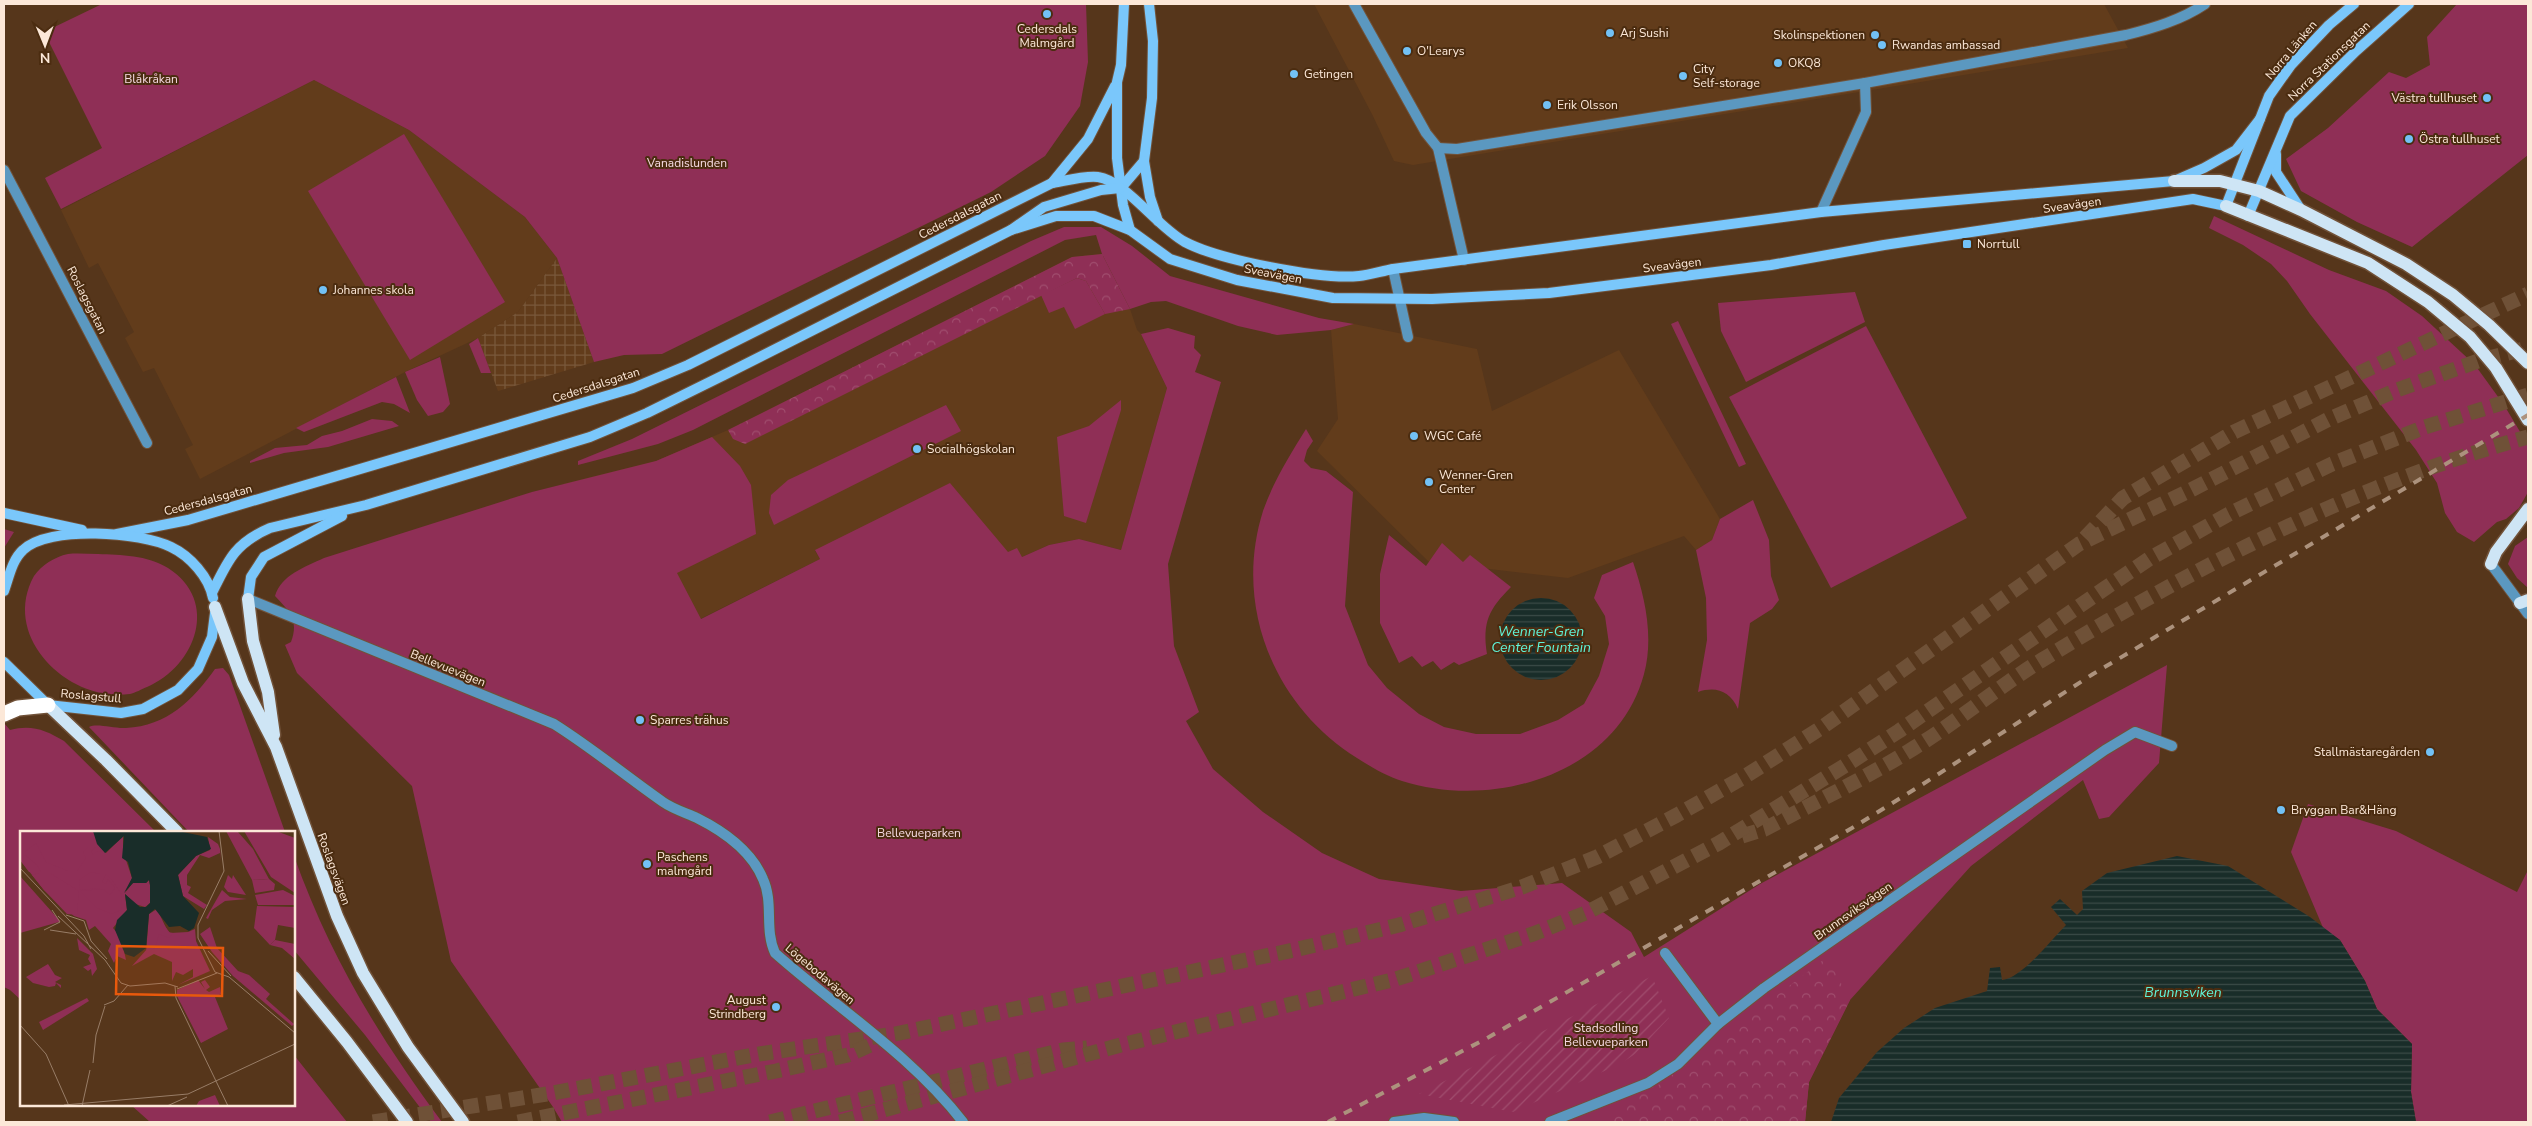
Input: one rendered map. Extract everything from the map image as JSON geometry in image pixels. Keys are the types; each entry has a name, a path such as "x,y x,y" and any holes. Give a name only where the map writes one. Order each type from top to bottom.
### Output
{"highway":[{"path":"4,714 18,708 48,705"}],"main road":[{"path":"1125,4 1117,82 1117,158 1123,205 1130,230"},
{"path":"1149,4 1153,41 1152,98 1144,161 1150,197 1160,224"},
{"name":"Norra Stationsgatan","path":"2329,24 2354,4"},
{"name":"Norra Stationsgatan","path":"2276,148 2290,116 2356,51 2409,4"},
{"name":"Norra Länken","path":"2260,119 2269,96 2291,64 2329,24"},
{"name":"Cedersdalsgatan","path":"1052,183 1088,140 1117,82"},
{"path":"2260,119 2236,185 2226,206 2368,263 2450,319 2470,337 2496,368 2528,420"},
{"name":"Sveavägen","path":"1160,224 1186,242 1245,262 1305,272 1358,276 1393,269 1821,212 2174,181 2204,168 2236,150 2260,119"},
{"path":"2248,216 2276,148"},
{"path":"2276,148 2276,172 2302,210"},
{"path":"212,593 234,552 244,541 258,533 270,528 366,505 536,455 590,437 647,413 1011,230 1044,207 1101,190 1121,188 1144,161"},
{"name":"Cedersdalsgatan","path":"117,534 188,520 633,388 688,365 1052,183 1097,176 1121,188 1160,224"},
{"path":"2174,181 2220,181 2259,191 2302,210 2406,264 2453,295 2489,324 2528,363"},
{"name":"Sveavägen","path":"1011,230 1056,216 1094,216 1130,230 1170,259 1237,280 1333,298 1400,300 1549,293 1770,265 1884,245 2193,199 2226,206"},
{"path":"276,747 268,692 253,641 248,599 251,577 264,557 325,523 366,505"},
{"path":"2491,564 2496,552 2528,509"},
{"path":"4,513 98,534"},
{"name":"Roslagstull","path":"4,591 15,561 23,550 36,541 63,535 117,534 170,546 188,558 200,572 212,593 215,607 212,637 205,657 190,678 178,690 165,699 143,709 121,713 48,705 4,662"},
{"name":"Roslagsvägen","path":"215,607 243,683 276,747 337,916 363,973 408,1048 463,1122"},
{"path":"48,705 176,831"},
{"path":"295,978 408,1122"}],"street":[{"path":"1354,4 1426,133 1438,148 1464,260"},
{"path":"1438,148 1457,149 1866,82 2126,35 2152,29 2192,12 2205,4"},
{"path":"1821,212 1866,112 1866,82"},
{"name":"Roslagsgatan","path":"4,170 148,443"},
{"path":"1393,269 1408,336"},
{"path":"2491,564 2524,601 2528,614"},
{"name":"Bellevuevägen","path":"248,599 554,724 630,777"},
{"name":"Brunnsviksvägen","path":"1550,1122 1648,1083 1678,1064 1718,1024 1764,988 2105,750 2135,732 2172,746"},
{"name":"Lögebodavägen","path":"630,777 664,803 724,833 747,854 763,878 768,895 770,903 770,938 775,953 888,1046 949,1105 962,1122"},
{"path":"1665,953 1718,1024"},
{"path":"1394,1122 1424,1118 1454,1122"}],"shaded area":[{"path":"1314,4 2104,4 2128,48 1413,165 1394,161 1373,116"},
{"name":"Johannes skola","path":"314,80 409,130 525,217 557,258 518,312 478,338 405,372 200,479 185,449 193,445 154,368 143,372 125,338 134,332 98,263 89,268 61,210"},
{"name":"Socialhögskolan","path":"1102,254 1130,309 1137,330 1141,334 1167,388 1121,550 1079,539 1049,545 1022,557 1008,552 815,551 820,559 700,619 563,484 656,461 728,430 1072,257"},
{"path":"557,258 594,362 498,391 478,338 518,312"},
{"path":"1354,324 1477,349 1492,411 1619,350 1720,519 1712,540 1696,550 1684,536 1568,578 1429,562 1317,451 1338,419 1331,330"}],"green space":[{"name":"Vanadislunden","path":"102,4 1086,4 1088,62 1080,106 1045,156 991,192 662,354 624,355 594,362 557,258 525,217 409,130 314,80 61,209 45,178 102,148 44,32"},
{"path":"2457,4 2528,4 2528,155 2412,247 2357,222 2301,191 2286,159 2328,128 2389,72 2406,78 2430,65 2427,37"},
{"path":"404,134 505,302 410,360 308,191"},
{"path":"2214,216 2329,270 2386,291 2422,316 2475,365 2504,405 2528,445 2528,492 2519,508 2506,519 2497,522 2474,542 2457,532 2445,513 2437,483 2416,450 2310,314 2287,281 2271,264 2243,245 2209,228"},
{"path":"1064,227 1101,227 1132,246 1170,276 1319,318 1354,324 1331,330 1277,335 1238,326 1166,301 1151,302 1130,309 1102,254 1096,235 1065,240 693,430 658,444 578,465 578,461 632,439 1031,241"},
{"path":"1102,254 1130,309 1105,314 1086,281 1077,278 745,444 733,439 728,430 1072,257"},
{"path":"1077,278 1086,281 1105,314 1075,329 1064,307 1049,313 1041,295"},
{"path":"1855,292 1865,322 1746,382 1721,331 1718,303"},
{"path":"1678,321 1746,464 1739,467 1671,324"},
{"path":"1866,326 1967,518 1831,588 1729,397"},
{"name":"Bellevueparken","path":"1168,328 1195,336 1194,348 1201,355 1195,372 1221,382 1168,564 1174,646 1199,712 1186,721 1213,769 1263,812 1322,853 1379,879 1461,891 1562,883 1631,932 1644,957 1760,884 2167,665 2159,763 2109,817 2099,819 2083,780 1971,866 1850,1000 1809,1082 1805,1122 562,1122 451,961 412,786 297,673 285,645 291,642 293,634 292,617 275,596 283,582 302,568 324,558 532,492 656,461 712,437 740,466 751,485 756,534 677,573 701,619 820,559 815,550 950,483 1008,552 1017,548 1022,557 1049,545 1079,539 1121,550 1167,388 1141,334"},
{"path":"478,338 491,373 481,373 469,344"},
{"path":"440,357 450,404 443,412 428,416 417,400 405,372"},
{"path":"396,377 410,413 394,404 382,402 304,432 296,428"},
{"path":"1121,400 1121,410 1086,523 1064,516 1057,437 1089,426"},
{"path":"946,405 961,431 774,525 769,513 771,495 788,480"},
{"path":"372,419 392,421 399,426 328,447 284,453 250,463 250,461 275,448 307,445 322,436 342,431"},
{"path":"1306,429 1313,441 1307,450 1304,461 1311,468 1326,471 1353,492 1345,606 1368,665 1387,688 1419,714 1444,727 1476,734 1520,734 1558,720 1584,704 1599,676 1609,644 1605,616 1594,598 1602,575 1633,562 1647,617 1647,660 1644,674 1630,709 1608,737 1580,760 1547,776 1511,787 1474,791 1437,789 1402,781 1379,771 1357,758 1328,736 1303,711 1283,682 1268,651 1258,617 1253,582 1255,547 1263,511 1277,479"},
{"path":"1753,500 1769,540 1771,576 1779,600 1772,609 1750,623 1738,709 1727,694 1716,690 1698,692 1707,640 1706,598 1696,550 1712,540 1720,519"},
{"path":"4,529 14,532 4,548"},
{"path":"1389,535 1426,566 1442,543 1463,562 1470,555 1511,587 1497,602 1489,617 1486,633 1487,654 1459,665 1454,662 1441,670 1433,661 1422,667 1412,656 1399,663 1380,623 1380,574"},
{"path":"2528,537 2528,588 2517,578 2508,564 2515,546"},
{"path":"68,554 134,556 151,560 168,568 184,582 194,598 197,615 195,632 189,649 178,664 164,677 130,694 107,694 84,688 64,677 46,661 33,643 26,621 26,599 34,576 53,559"},
{"path":"223,668 229,675 285,831 188,831 89,727 126,728 141,726 166,717 188,701 215,669"},
{"path":"4,723 10,730 18,728 38,729 64,741 155,831 20,831 20,999 4,987"},
{"path":"2308,804 2396,831 2517,892 2528,870 2528,1122 2416,1122 2411,1092 2412,1044 2377,1009 2365,981 2340,940 2324,930 2291,852"},
{"path":"295,859 323,928 358,995 397,1059 442,1122 431,1122 365,1035 295,951"},
{"path":"1827,957 1850,1000 1809,1082 1805,1122 1612,1122 1617,1105 1662,1083"},
{"name":"Stadsodling Bellevueparken","path":"1652,976 1669,1018 1635,1054 1620,1064 1513,1112 1419,1094"},
{"path":"295,1056 347,1122 150,1122 132,1106 295,1106"}],"water":[{"name":"Wenner-Gren Center Fountain","path":"1541,598 1557,601 1570,610 1579,623 1582,639 1579,655 1570,668 1557,677 1541,680 1525,677 1512,668 1503,655 1500,639 1503,623 1512,610 1525,601"},
{"name":"Brunnsviken","path":"2177,856 2228,866 2310,917 2340,940 2365,981 2377,1009 2412,1044 2411,1092 2416,1122 1831,1122 1839,1098 1877,1052 1904,1028 1935,1008 1987,991 1990,968 2000,967 2002,980 2010,978 2027,966 2066,925 2051,907 2060,899 2077,915 2083,909 2082,891 2107,873"}],"tunnel":[{"path":"2085,538 2123,498 2234,432 2528,294"},
{"path":"373,1122 553,1093 759,1054 895,1034 1294,950 1399,925 1522,887 1597,857 1744,777 1821,728 2079,544 2185,493 2329,419 2397,390 2481,360 2528,348"},
{"path":"840,1122 1121,1045 1396,979 1533,934 1588,912 1719,843 1846,765 1899,731 2149,559 2229,514 2332,464 2425,427 2528,395"},
{"path":"1742,836 1765,829 1896,759 1930,738 2042,660 2217,561 2278,531 2401,479 2464,456 2528,437"},
{"path":"518,1122 848,1055 877,1042"},
{"path":"770,1122 1063,1050 1087,1048"}],"railway":[{"path":"1328,1122 1489,1037 1852,828 2093,674 2528,415"}],"place":[{"name":"Cedersdals Malmgård","path":"1047,14"},
{"name":"Arj Sushi","path":"1610,33"},
{"name":"Skolinspektionen","path":"1875,35"},
{"name":"Rwandas ambassad","path":"1882,45"},
{"name":"O'Learys","path":"1407,51"},
{"name":"OKQ8","path":"1778,63"},
{"name":"Getingen","path":"1294,74"},
{"name":"City Self-storage","path":"1683,76"},
{"name":"Västra tullhuset","path":"2487,98"},
{"name":"Erik Olsson","path":"1547,105"},
{"name":"Östra tullhuset","path":"2409,139"},
{"name":"Norrtull","path":"1967,244"},
{"name":"Johannes skola","path":"323,290"},
{"name":"WGC Café","path":"1414,436"},
{"name":"Socialhögskolan","path":"917,449"},
{"name":"Wenner-Gren Center","path":"1429,482"},
{"name":"Sparres trähus","path":"640,720"},
{"name":"Stallmästaregården","path":"2430,752"},
{"name":"Bryggan Bar&Häng","path":"2281,810"},
{"name":"Paschens malmgård","path":"647,864"},
{"name":"August Strindberg","path":"776,1007"}],"park label":[{"name":"Blåkråkan","path":"151,79"}]}
